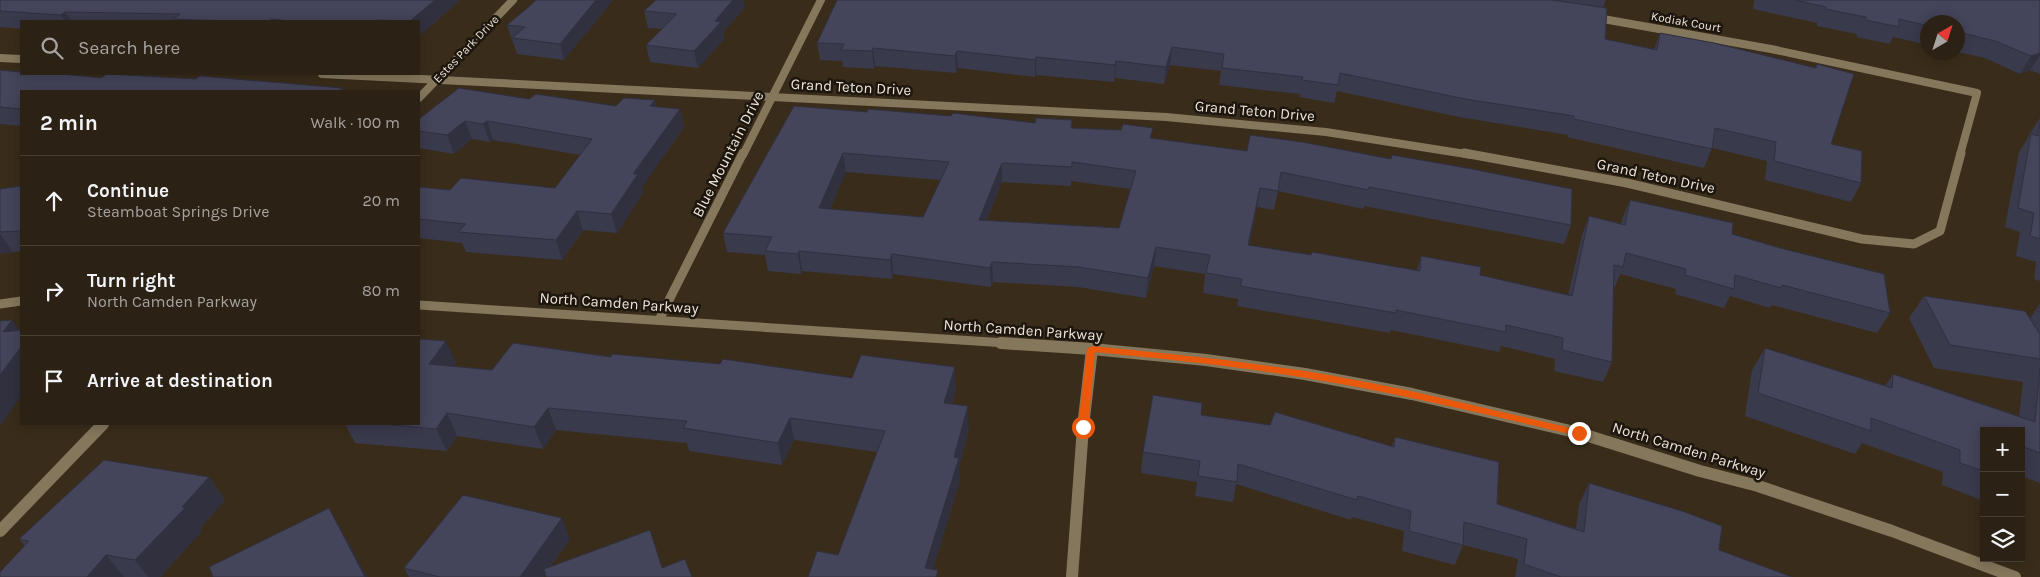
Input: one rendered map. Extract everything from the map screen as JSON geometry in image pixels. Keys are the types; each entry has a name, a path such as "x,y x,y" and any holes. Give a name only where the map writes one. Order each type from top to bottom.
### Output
{"street":[{"name":"Estes Park Drive","path":"420,97 513,0"},
{"name":"Blue Mountain Drive","path":"659,320 822,0"},
{"name":"Kodiak Court","path":"1587,16 1771,49 1889,74"},
{"path":"0,58 20,59"},
{"name":"Grand Teton Drive","path":"341,75 1166,117 1326,132 1415,144 1535,166 1704,200 1862,239 1914,244 1940,231 1977,93 1889,74"},
{"path":"0,304 20,301"},
{"name":"North Camden Parkway","path":"420,305 1092,349 1206,360 1305,374 1412,394 1579,433 1700,471 1758,486 1892,531 2015,577"},
{"path":"1072,577 1083,427 1092,349"},
{"path":"0,531 102,425"}],"building":[{"path":"0,0 435,0 411,20 204,20 173,19 180,14 65,12 61,15 0,11"},
{"path":"536,0 596,0 560,44 512,38 525,27 507,25"},
{"path":"656,0 733,0 715,21 721,22 694,51 646,45 677,14 644,11"},
{"path":"837,0 1552,0 1607,8 1605,39 1657,50 1660,33 1714,43 1816,68 1817,64 1854,74 1831,144 1862,151 1861,183 1774,161 1776,142 1715,128 1712,149 1574,119 1574,116 1465,99 1340,73 1338,85 1302,80 1303,77 1222,68 1224,54 1172,47 1166,67 1116,61 1115,65 1036,57 1035,60 957,51 955,56 873,48 872,51 841,50 844,44 817,43"},
{"path":"1795,0 2040,0 2040,53 2031,56 1995,41 1965,34 1965,15 1920,15 1920,24 1899,19 1899,27 1866,20 1866,17 1825,9 1826,7"},
{"path":"0,70 20,72 20,75 72,75 101,78 106,75 125,75 196,79 200,76 342,88 339,90 20,90 20,109 0,107"},
{"path":"459,88 529,99 536,94 616,106 624,98 655,100 650,106 680,109 633,174 638,174 611,214 577,211 556,240 458,232 466,224 420,219 420,187 450,190 461,178 555,188 592,139 487,121 483,124 465,121 447,135 420,131 420,118"},
{"path":"794,106 867,112 868,109 951,116 953,113 1035,123 1036,118 1072,120 1071,128 1121,130 1123,124 1153,128 1150,138 1247,151 1250,135 1302,142 1391,159 1392,155 1572,189 1571,225 1369,187 1368,190 1281,172 1278,191 1260,188 1248,245 1311,255 1312,252 1420,271 1421,256 1481,267 1480,275 1572,296 1589,216 1625,225 1630,200 1733,223 1732,234 1884,274 1890,313 1782,285 1781,288 1735,275 1734,289 1685,275 1686,269 1626,253 1623,267 1614,265 1612,362 1562,350 1563,338 1506,325 1506,332 1396,310 1396,313 1240,286 1242,279 1206,273 1210,255 1156,247 1148,278 1079,267 992,262 990,268 892,254 890,260 799,251 798,254 765,251 772,237 723,233","holes":["843,153 949,162 923,217 819,208","1072,162 1136,171 1119,228 979,220 1002,163 1072,167"]},
{"path":"2040,122 2040,239 2030,236 2034,213 2018,208 2031,134 2038,136"},
{"path":"20,186 20,231 0,232 0,189"},
{"path":"1924,296 2025,311 2040,334 2040,359 1950,345"},
{"path":"12,320 3,332 20,330 20,348 0,375 0,321"},
{"path":"420,339 446,341 429,364 492,370 513,343 611,357 612,354 720,364 723,359 852,378 861,355 955,367 944,403 968,406 954,457 959,458 925,568 938,570 936,577 808,577 817,551 838,555 885,431 790,418 778,443 683,428 687,421 548,408 534,427 447,413 436,429 393,425 420,425"},
{"path":"1765,348 1892,388 1893,374 2035,422 2040,368 2040,453 2025,447 2025,427 1980,427 1980,470 1960,463 1960,450 1871,418 1871,431 1758,393"},
{"path":"1153,395 1202,403 1201,415 1270,425 1275,412 1394,447 1395,437 1499,462 1497,504 1584,532 1589,483 1682,511 1722,526 1719,550 1792,577 1561,577 1524,564 1527,539 1464,522 1463,545 1409,531 1411,511 1358,496 1357,500 1238,464 1237,482 1198,476 1200,461 1143,452"},
{"path":"104,460 209,477 182,507 185,508 135,560 106,555 87,577 0,577 0,572 29,541 19,539"},
{"path":"463,495 562,518 520,577 440,577 404,568"},
{"path":"329,508 365,577 213,577 209,567"},
{"path":"650,530 662,568 685,559 692,577 546,577 544,569"}],"route":[{"path":"1083,427 1092,349 1206,360 1256,369 1305,374 1412,394 1579,433"}]}
